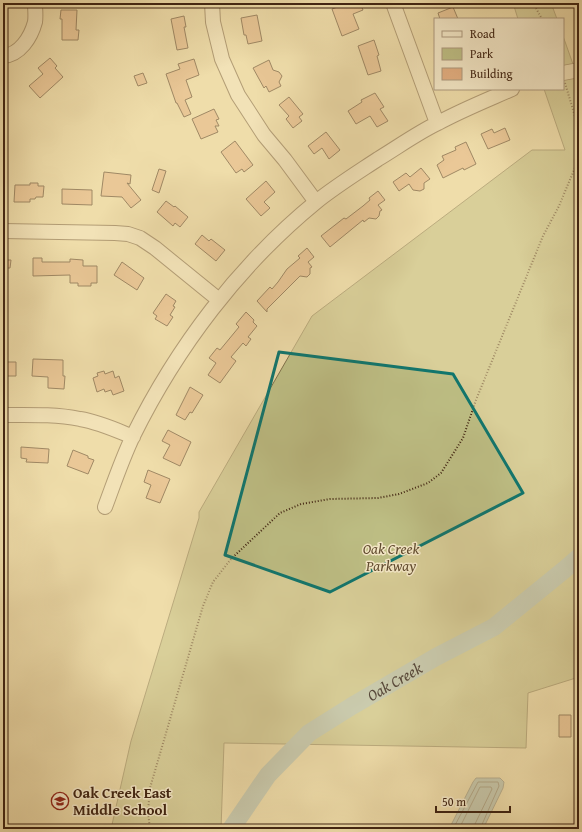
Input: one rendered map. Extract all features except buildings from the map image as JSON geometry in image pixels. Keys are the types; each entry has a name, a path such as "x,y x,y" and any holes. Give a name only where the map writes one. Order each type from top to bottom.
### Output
{"street":[{"path":"3,56 10,56 26,44 35,21 35,3"},
{"path":"212,3 215,29 222,59 238,95 264,135 285,160 316,202"},
{"path":"393,3 437,123"},
{"path":"564,77 579,70"},
{"path":"105,507 133,437 170,368 194,332 219,300 279,235 316,202 350,177 437,123 510,90"},
{"path":"3,231 128,234 140,238 155,248 219,300"},
{"path":"3,415 60,416 81,419 100,424 133,437"}],"path":[{"path":"533,3 541,18"},
{"path":"564,77 579,130"},
{"path":"150,829 148,812 150,788 203,606 213,582 231,559 280,513 301,504 330,499 378,498 398,494 428,483 441,473 463,438 476,400 543,236 559,206 579,158"}],"highlighted area":[{"path":"279,352 453,374 523,493 330,592 225,555"}],"green space":[{"path":"513,3 551,3 557,18 518,18"},
{"name":"Oak Creek Parkway","path":"564,39 579,81 579,677 528,693 526,748 224,743 221,829 111,829 131,741 199,518 199,512 312,316 532,150 565,150 544,90 564,90"}],"water":[{"path":"476,778 500,778 504,782 503,788 483,829 449,829 473,782"}],"waterway":[{"name":"Oak Creek","path":"231,829 268,775 309,733 436,657 494,627 579,557"}],"place":[{"name":"Oak Creek East Middle School","path":"60,801"}]}
